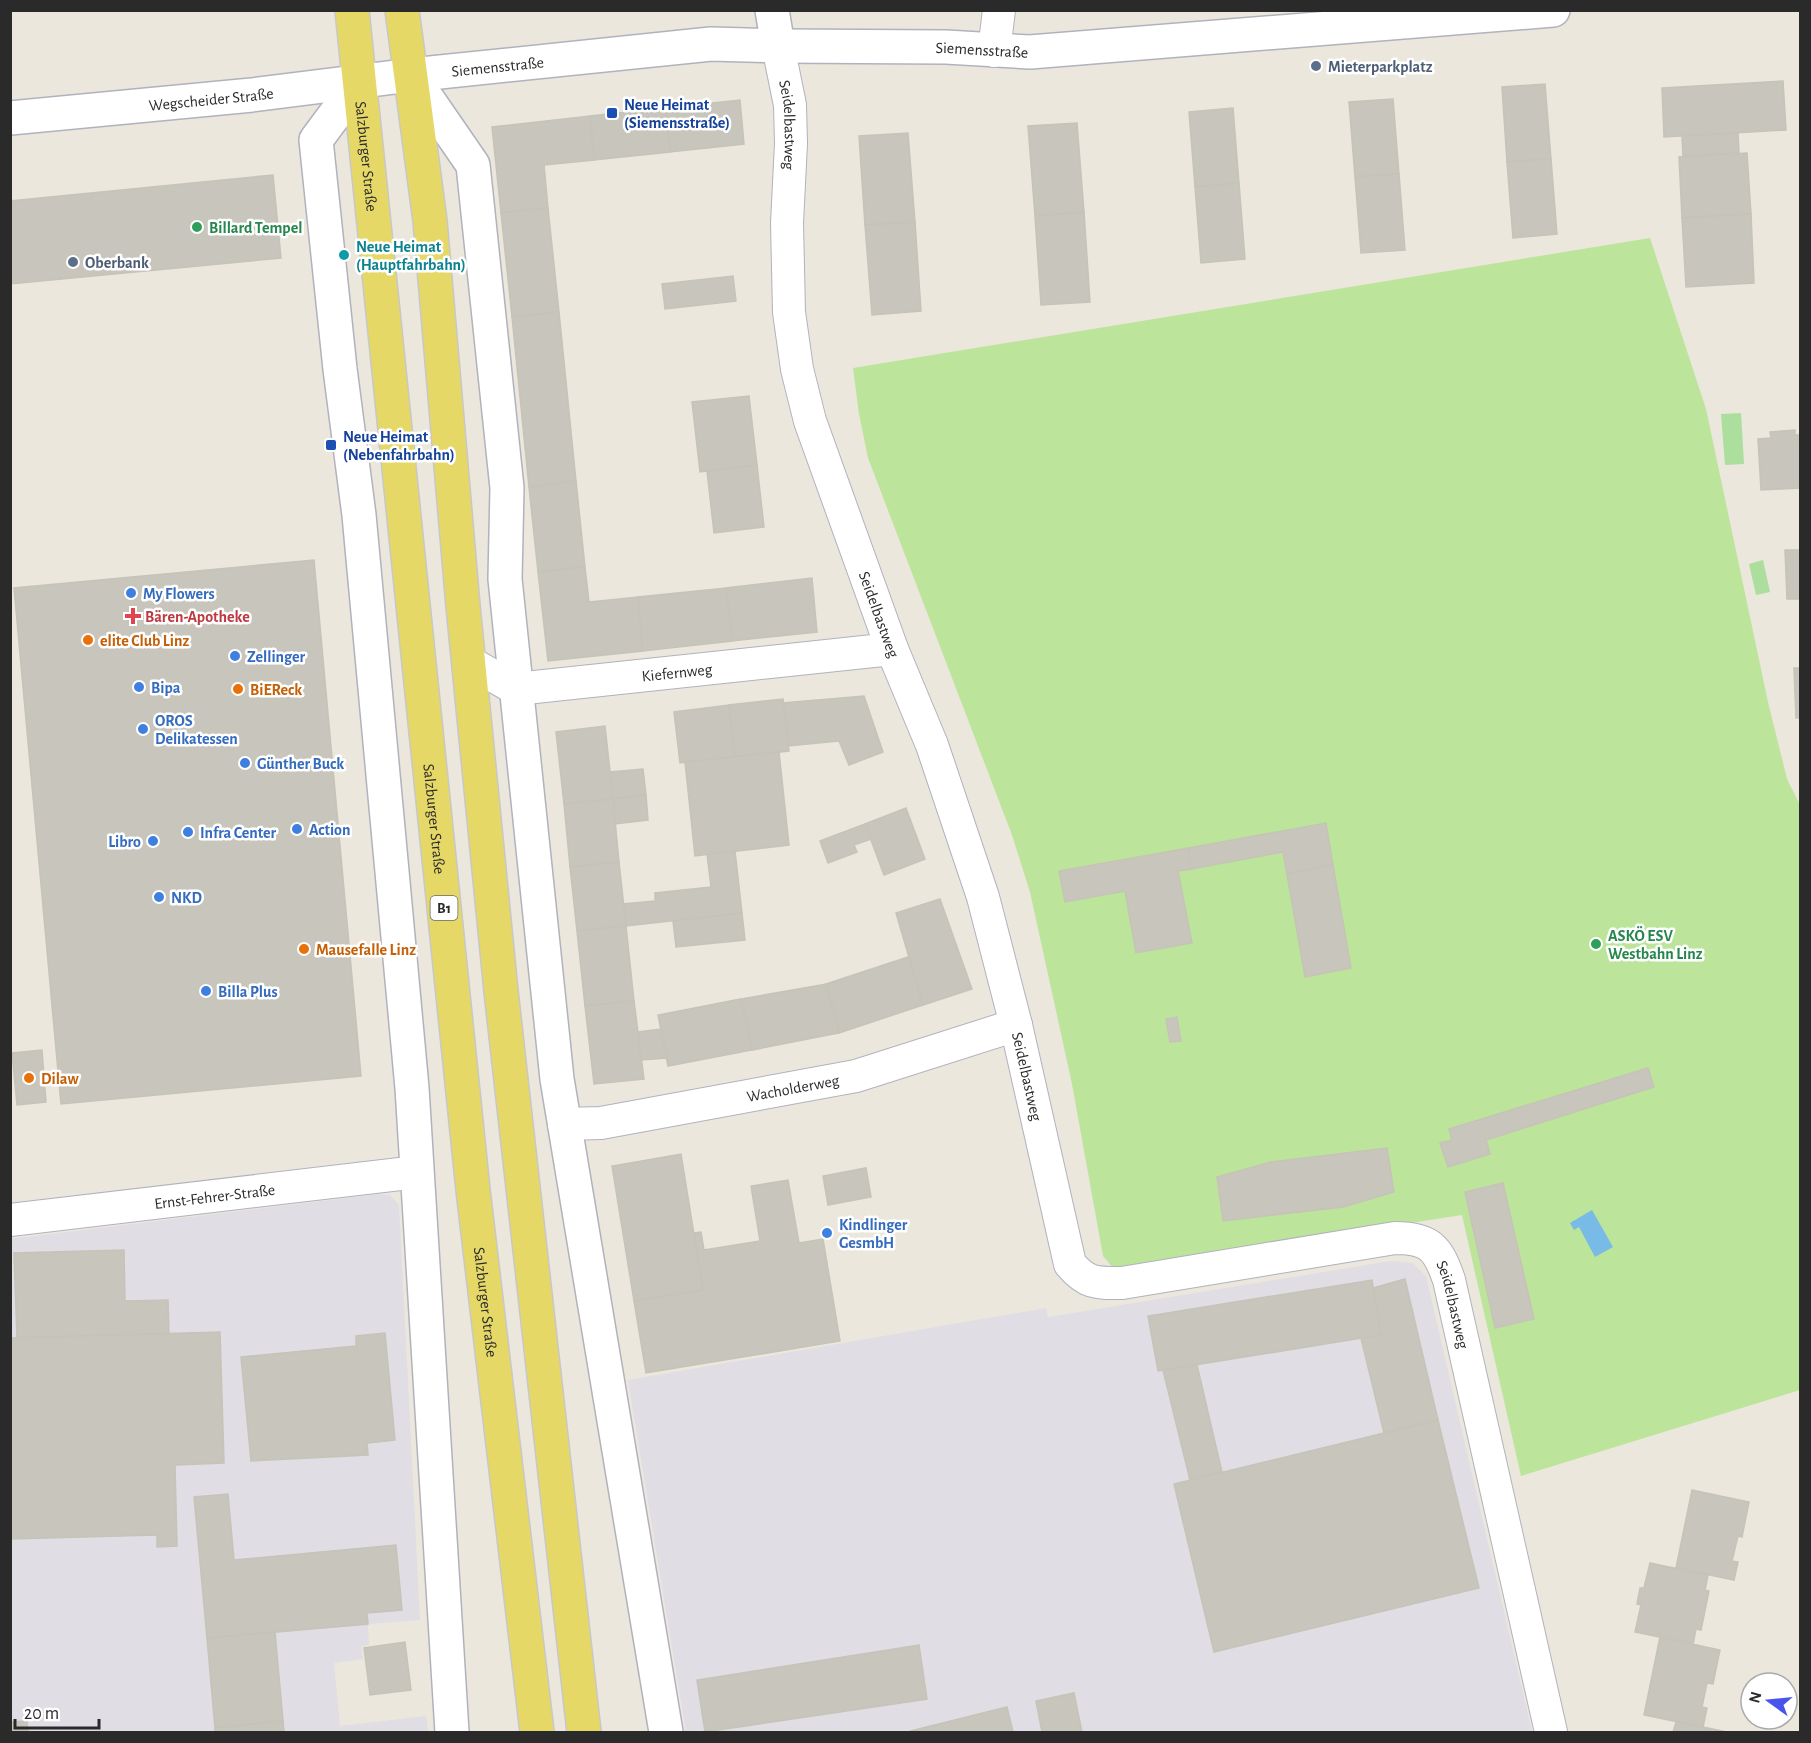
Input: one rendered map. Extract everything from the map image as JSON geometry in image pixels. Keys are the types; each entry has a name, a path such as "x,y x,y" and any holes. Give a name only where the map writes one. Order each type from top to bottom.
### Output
{"main road":[{"name":"Salzburger Straße","path":"352,10 473,1190 537,1732"},
{"path":"402,10 430,221 502,1002 584,1732"}],"street":[{"path":"772,10 778,46"},
{"path":"994,51 999,10"},
{"name":"Siemensstraße","path":"411,75 711,44 946,47 1030,52 1553,10"},
{"name":"Seidelbastweg","path":"778,46 790,105 788,281 789,312 797,369 823,463 892,649 932,745 983,897 1016,1025 1064,1246 1070,1264 1082,1278 1099,1283 1122,1282 1395,1238 1427,1242 1440,1256 1452,1291 1551,1732"},
{"name":"Wegscheider Straße","path":"10,118 411,75"},
{"path":"411,75 473,165 507,488 505,579 556,1079 666,1732"},
{"path":"359,82 316,140 340,369 360,527 412,1088 452,1732"},
{"name":"Kiefernweg","path":"516,689 892,649"},
{"path":"469,662 516,689"},
{"name":"Wacholderweg","path":"564,1124 601,1123 856,1076 1016,1025"},
{"name":"Ernst-Fehrer-Straße","path":"10,1220 417,1172"}],"shaded area":[{"path":"380,1194 390,1195 399,1205 420,1620 368,1624 369,1645 361,1646 363,1659 334,1663 340,1726 426,1716 428,1732 11,1732 10,1239"},
{"path":"1391,1261 1413,1263 1426,1276 1532,1732 686,1732 628,1380 1046,1308 1048,1317"}],"green space":[{"path":"1650,238 1706,409 1768,702 1787,779 1800,805 1800,1390 1521,1476 1462,1215 1114,1269 1103,1256 1072,1084 1030,892 1012,835 868,458 853,368"},
{"path":"1741,413 1744,464 1725,465 1721,414"},
{"path":"1763,560 1770,592 1756,595 1749,564"}],"water":[{"path":"1592,1210 1613,1247 1595,1257 1579,1227 1574,1230 1570,1223"}],"building":[{"path":"1783,81 1786,130 1664,137 1662,88"},
{"path":"1545,84 1551,159 1507,162 1502,87"},
{"path":"1393,99 1399,174 1355,177 1349,102"},
{"path":"740,100 744,144 670,152 665,108"},
{"path":"665,108 670,152 594,160 590,116"},
{"path":"1233,108 1239,183 1195,187 1189,112"},
{"path":"590,116 594,160 544,165 548,208 501,213 492,127"},
{"path":"1077,123 1084,212 1035,216 1028,126"},
{"path":"908,133 915,222 865,225 859,136"},
{"path":"1738,133 1739,153 1683,156 1682,136"},
{"path":"1747,153 1751,214 1682,218 1679,157"},
{"path":"1551,159 1557,234 1513,238 1507,162"},
{"path":"1399,174 1405,250 1361,253 1355,177"},
{"path":"273,175 281,258 10,284 10,201"},
{"path":"1239,183 1245,259 1201,263 1195,187"},
{"path":"548,208 559,312 512,317 501,213"},
{"path":"1084,212 1090,302 1041,305 1035,216"},
{"path":"1751,214 1754,283 1686,287 1682,218"},
{"path":"915,222 921,311 872,315 865,225"},
{"path":"733,276 736,301 665,309 662,284"},
{"path":"559,312 576,481 529,487 512,317"},
{"path":"749,396 757,465 700,472 692,402"},
{"path":"1795,430 1795,435 1800,435 1800,488 1761,490 1758,439 1771,438 1770,432"},
{"path":"757,465 764,527 714,533 707,471"},
{"path":"576,481 585,567 538,572 529,487"},
{"path":"1785,550 1800,550 1800,599 1787,599"},
{"name":"Infra Center","path":"314,560 361,1076 61,1104 14,588"},
{"path":"585,567 589,602 638,597 643,651 548,661 538,572"},
{"path":"812,578 817,632 732,641 726,588"},
{"path":"726,588 732,641 643,651 638,597"},
{"path":"1794,668 1800,668 1800,718 1796,718"},
{"path":"864,696 883,752 849,765 839,741 788,746 783,703"},
{"path":"783,699 789,751 735,757 729,705"},
{"path":"729,705 735,757 680,763 674,712"},
{"path":"605,726 613,799 564,804 556,732"},
{"path":"779,752 789,845 695,856 685,762"},
{"path":"643,769 646,795 613,799 610,772"},
{"path":"646,795 648,820 615,824 613,799"},
{"path":"613,799 619,862 570,867 564,804"},
{"path":"906,808 925,859 884,875 865,824"},
{"path":"1326,823 1333,865 1287,874 1283,852 1192,869 1188,848"},
{"path":"865,824 871,839 854,845 857,852 828,863 820,841"},
{"path":"1188,848 1192,869 1178,871 1192,943 1136,953 1125,891 1065,902 1059,871"},
{"path":"735,851 742,913 626,926 623,904 655,901 655,893 711,887 707,854"},
{"path":"619,862 626,926 577,931 570,867"},
{"path":"1333,865 1351,968 1305,977 1287,874"},
{"path":"940,899 972,989 923,1005 896,913"},
{"path":"742,913 745,940 676,947 673,921"},
{"path":"626,926 634,1001 585,1006 577,931"},
{"path":"908,957 923,1005 839,1033 826,984"},
{"path":"826,984 839,1033 752,1050 741,999"},
{"path":"741,999 752,1050 668,1066 658,1015"},
{"path":"634,1001 644,1079 594,1084 585,1006"},
{"path":"1177,1017 1181,1041 1170,1042 1166,1019"},
{"path":"661,1029 667,1058 641,1060 638,1032"},
{"name":"Dilaw","path":"42,1050 46,1102 17,1105 12,1053"},
{"path":"1648,1068 1654,1087 1486,1140 1490,1154 1448,1167 1440,1143 1452,1140 1449,1129"},
{"path":"1387,1148 1394,1192 1343,1207 1223,1221 1217,1177 1271,1162"},
{"path":"681,1154 703,1290 634,1301 612,1166"},
{"path":"866,1168 871,1197 828,1205 823,1176"},
{"path":"788,1180 799,1243 823,1239 840,1341 646,1373 634,1301 703,1290 694,1233 701,1232 704,1250 760,1241 751,1186"},
{"path":"1503,1183 1534,1319 1495,1328 1465,1192"},
{"path":"124,1250 125,1301 168,1300 169,1334 17,1338 14,1253"},
{"path":"1405,1279 1438,1420 1384,1433 1361,1338 1381,1335 1373,1288"},
{"path":"1372,1280 1381,1335 1158,1371 1148,1316"},
{"path":"220,1332 224,1463 175,1465 177,1546 157,1547 157,1535 10,1539 10,1338"},
{"path":"385,1333 395,1440 367,1443 368,1455 251,1461 241,1357 356,1346 356,1336"},
{"path":"1197,1365 1222,1472 1190,1480 1163,1370"},
{"path":"1438,1420 1479,1588 1214,1652 1174,1484"},
{"path":"1692,1490 1749,1502 1742,1537 1738,1536 1732,1561 1738,1562 1734,1580 1676,1568"},
{"path":"228,1494 234,1560 396,1545 402,1610 367,1613 368,1624 207,1638 194,1497"},
{"path":"1650,1563 1708,1575 1705,1590 1709,1591 1701,1630 1696,1629 1693,1644 1635,1632 1641,1605 1637,1604 1640,1588 1644,1588"},
{"path":"275,1632 283,1721 215,1728 207,1638"},
{"path":"1660,1637 1720,1650 1713,1684 1707,1683 1702,1707 1707,1708 1703,1727 1644,1715"},
{"path":"405,1642 411,1690 370,1695 364,1648"},
{"path":"919,1645 927,1699 705,1732 697,1680"},
{"path":"1074,1693 1082,1732 1042,1732 1036,1701"},
{"path":"1007,1707 1013,1732 911,1731"},
{"path":"27,1721 28,1732 10,1732 10,1722"},
{"path":"283,1721 284,1732 215,1732 215,1728"},
{"path":"1676,1722 1703,1727 1727,1732 1673,1732"}],"place":[{"name":"Mieterparkplatz","path":"1316,66"},
{"name":"Neue Heimat (Siemensstraße)","path":"612,113"},
{"name":"Billard Tempel","path":"197,227"},
{"name":"Neue Heimat (Hauptfahrbahn)","path":"344,255"},
{"name":"Oberbank","path":"73,262"},
{"name":"Neue Heimat (Nebenfahrbahn)","path":"331,445"},
{"name":"My Flowers","path":"131,593"},
{"name":"Bären-Apotheke","path":"133,616"},
{"name":"elite Club Linz","path":"88,640"},
{"name":"Zellinger","path":"235,656"},
{"name":"Bipa","path":"139,687"},
{"name":"BiEReck","path":"238,689"},
{"name":"OROS Delikatessen","path":"143,729"},
{"name":"Günther Buck","path":"245,763"},
{"name":"Action","path":"297,829"},
{"name":"Infra Center","path":"188,832"},
{"name":"Libro","path":"153,841"},
{"name":"NKD","path":"159,897"},
{"name":"ASKÖ ESV Westbahn Linz","path":"1596,944"},
{"name":"Mausefalle Linz","path":"304,949"},
{"name":"Billa Plus","path":"206,991"},
{"name":"Dilaw","path":"29,1078"},
{"name":"Kindlinger GesmbH","path":"827,1233"}]}
